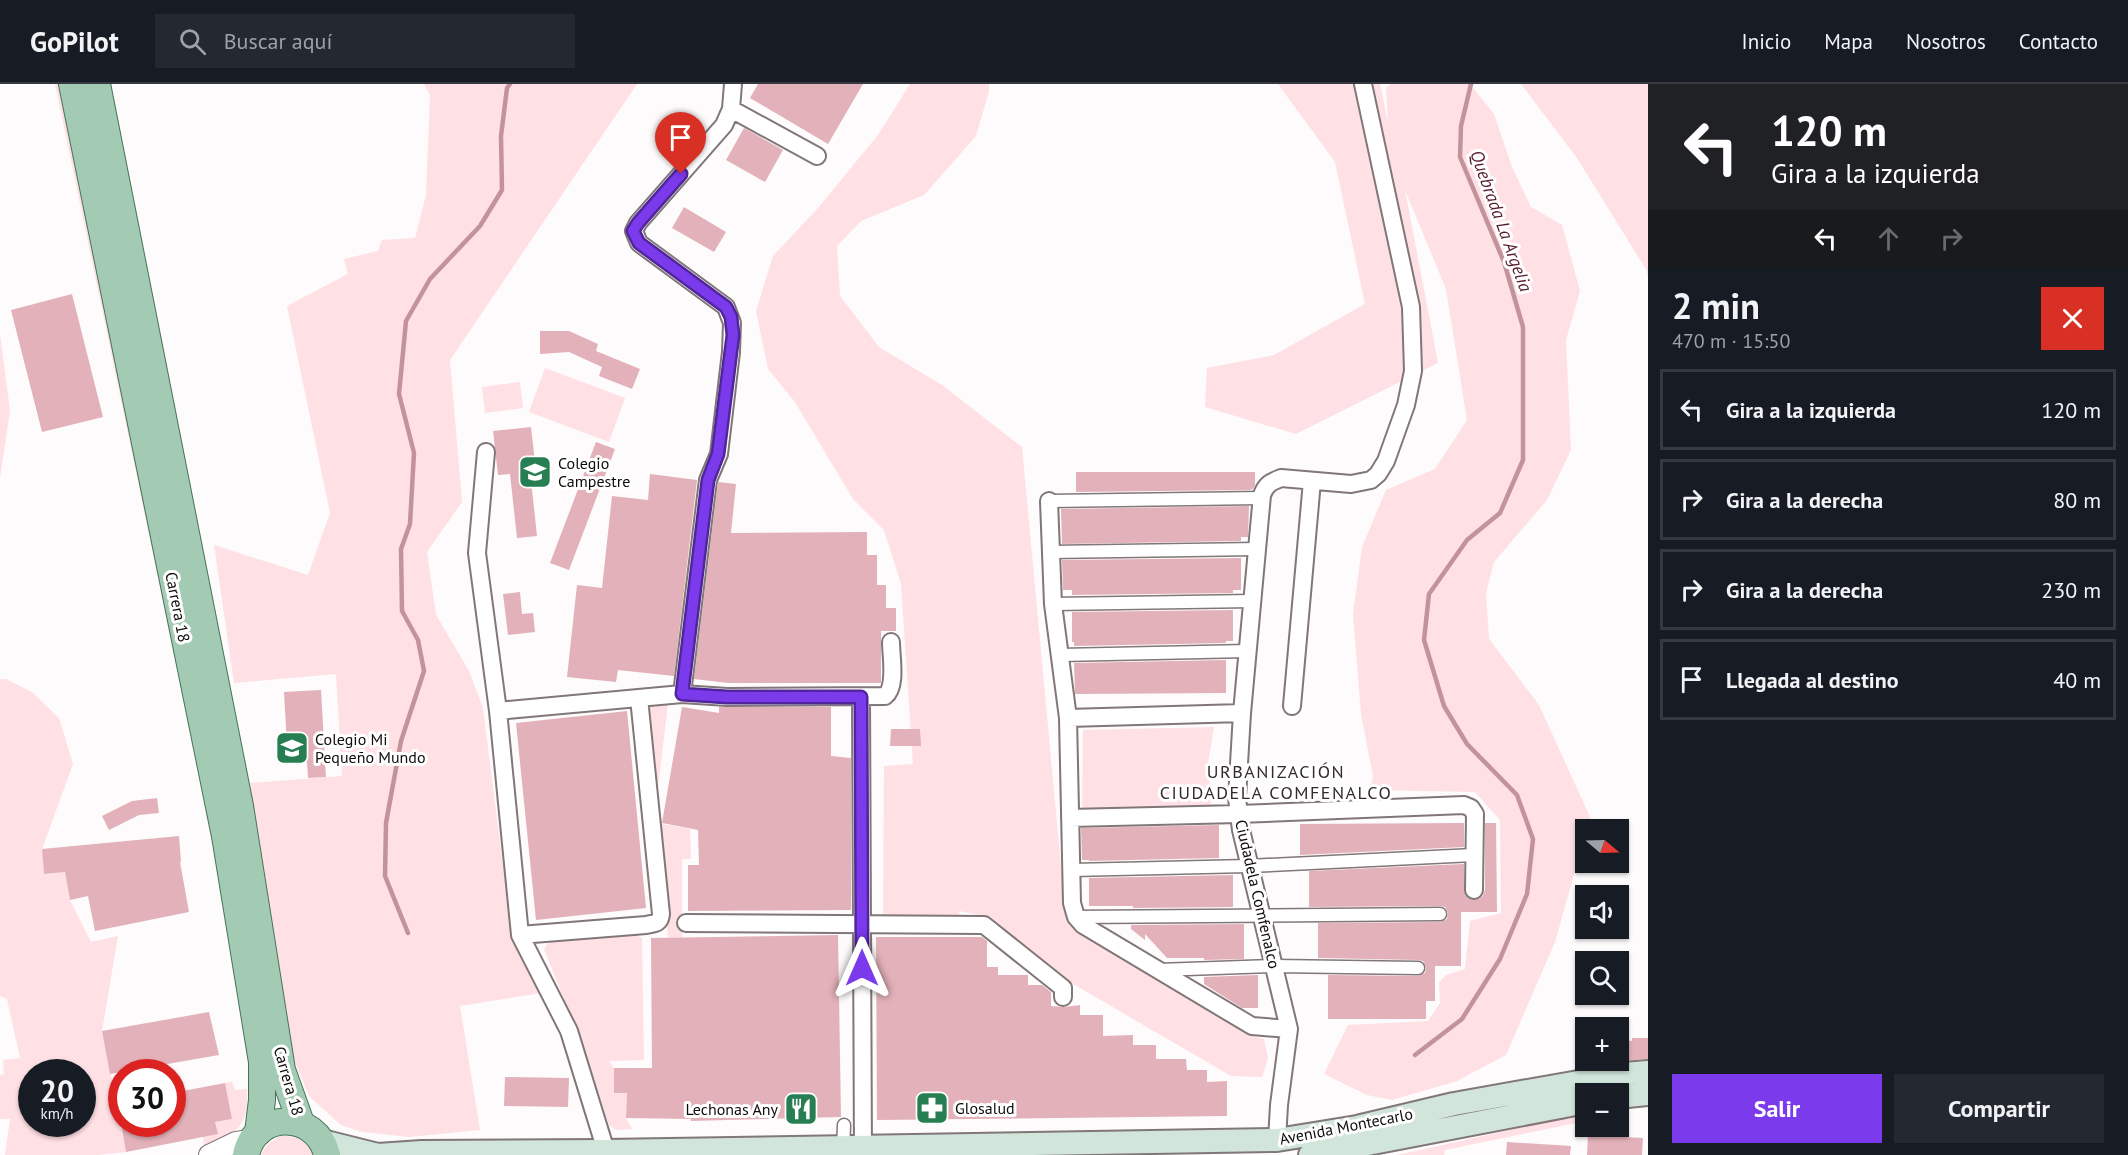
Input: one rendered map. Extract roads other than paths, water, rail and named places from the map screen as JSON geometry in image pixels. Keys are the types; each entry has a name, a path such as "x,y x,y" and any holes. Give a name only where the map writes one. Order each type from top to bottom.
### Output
{"main road":[{"name":"Carrera 18","path":"72,84 225,836 262,1062 262,1100 252,1142"},
{"name":"Carrera 18","path":"97,84 240,806 282,1070 301,1124"},
{"name":"Avenida Montecarlo","path":"325,1148 378,1155 422,1152 1277,1140 1357,1127 1454,1104 1624,1074 1648,1072"},
{"path":"1629,1096 1648,1094"},
{"name":"Avenida Montecarlo","path":"1310,1155 1575,1104"},
{"path":"252,1142 271,1125 285,1121 301,1124 313,1130 325,1148"}],"street":[{"path":"682,694 708,480 718,454 731,352 732,322 726,307 639,243 633,231 724,125 731,109 733,84"},
{"path":"1289,1029 1252,1026 1083,925 1076,917 1072,903 1068,718 1053,604 1048,501 1262,498 1265,487 1281,478 1351,484 1371,480 1378,474 1386,461 1406,405 1413,371 1411,306 1363,84"},
{"path":"731,109 817,156"},
{"path":"486,452 477,553 498,711 520,935 569,1031 606,1151"},
{"path":"1292,706 1312,480"},
{"name":"Ciudadela Comfenalco","path":"1262,498 1242,713 1237,798 1250,866 1289,1029 1277,1140"},
{"path":"1050,552 1258,549"},
{"path":"1053,604 1253,601"},
{"path":"498,711 682,694 727,697 885,696 889,693 891,681 891,642"},
{"path":"1061,655 1248,651"},
{"path":"851,1145 862,923 861,697"},
{"path":"520,935 646,925 660,921 639,698"},
{"path":"1068,718 1242,713"},
{"path":"1070,818 1464,805 1472,808 1475,814 1474,890"},
{"path":"1071,870 1250,866 1474,855"},
{"path":"1076,917 1440,914"},
{"path":"686,923 984,925 1063,988 1063,997"},
{"path":"1158,970 1274,966 1418,968"},
{"path":"209,1155 236,1142 252,1142"}],"waterway":[{"path":"408,933 385,876 386,823 401,741 424,671 418,640 402,611 401,549 410,524 414,453 399,394 406,321 430,279 480,226 502,190 501,136 507,88 510,84"},
{"name":"Quebrada La Argelia","path":"1415,1055 1462,1019 1500,959 1527,894 1533,839 1517,795 1467,744 1444,706 1424,640 1429,594 1467,540 1500,513 1523,460 1523,327 1504,262 1460,157 1461,126 1471,84"}],"place":[{"name":"Colegio Campestre","path":"535,472"},
{"name":"Colegio Mi Pequeño Mundo","path":"292,748"},
{"name":"Glosalud","path":"932,1108"},
{"name":"Lechonas Any","path":"801,1109"}],"district":[{"name":"URBANIZACIÓN CIUDADELA COMFENALCO","path":"1276,782"}]}
